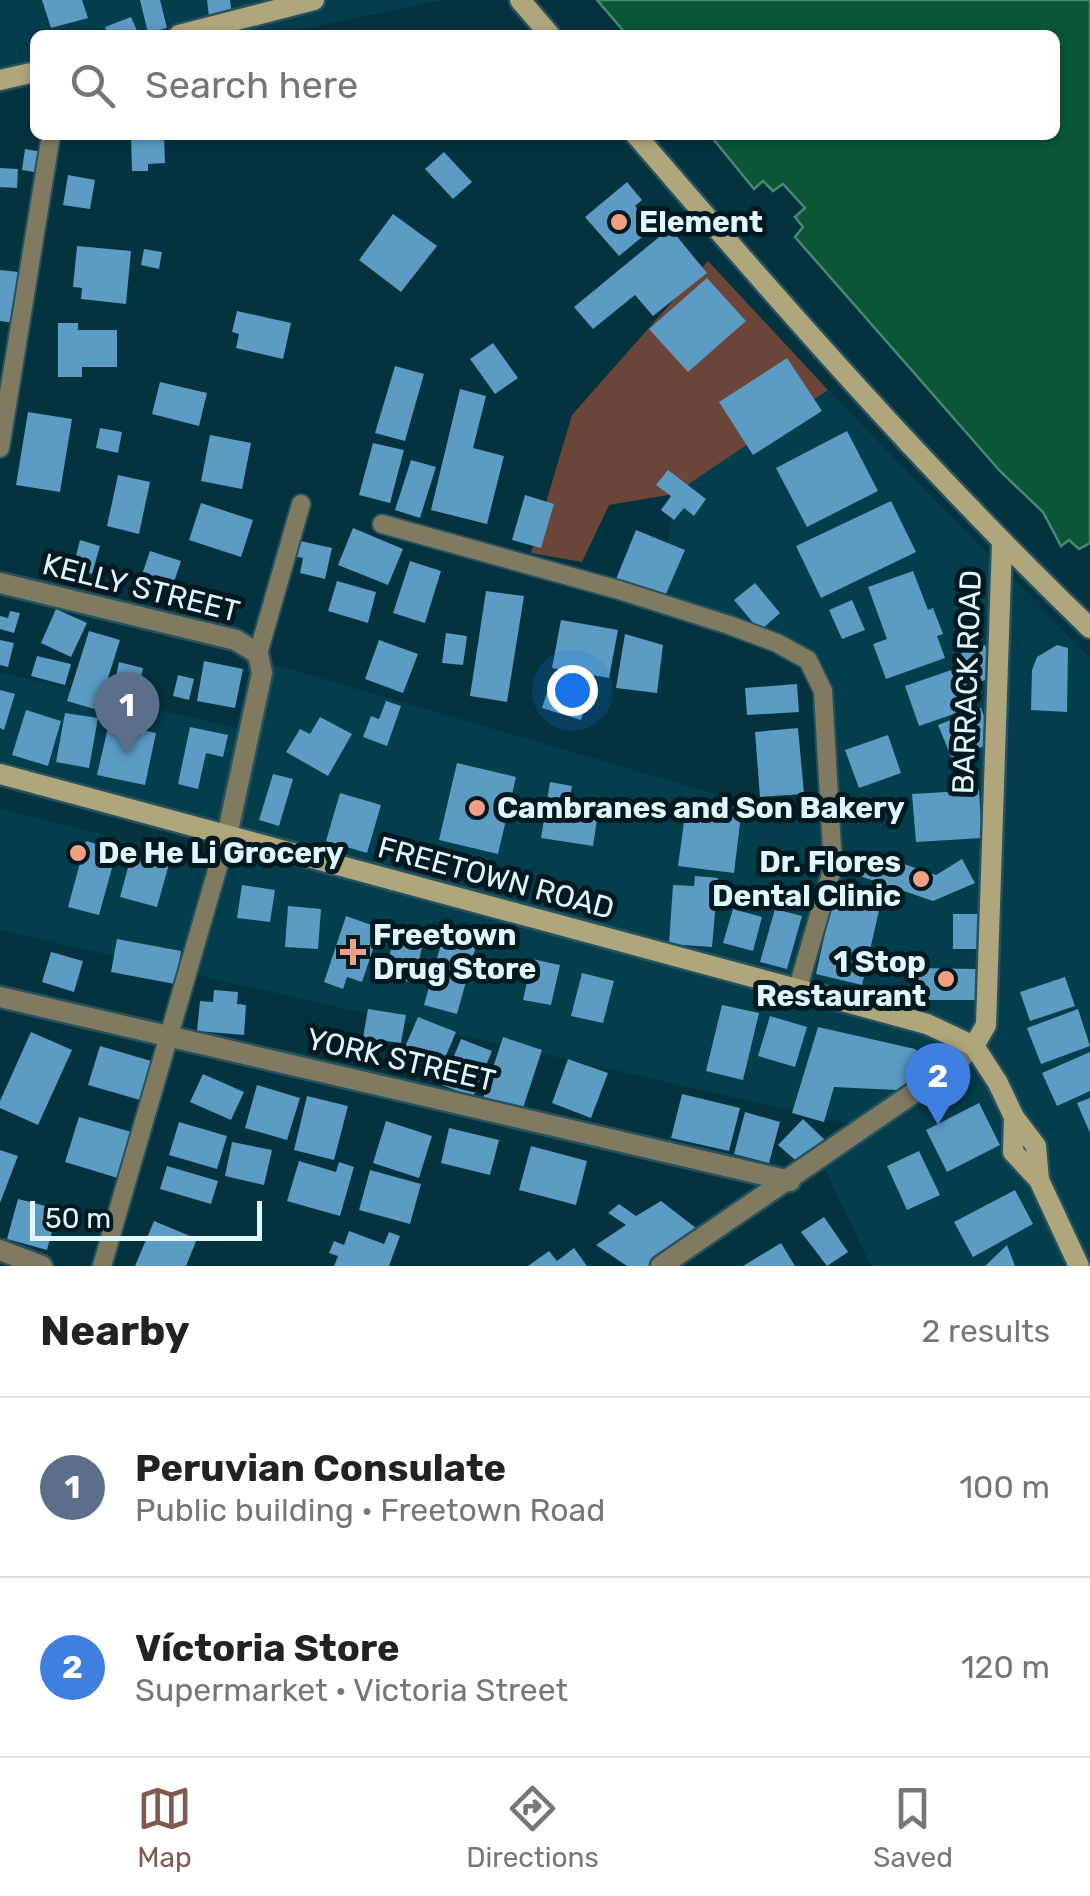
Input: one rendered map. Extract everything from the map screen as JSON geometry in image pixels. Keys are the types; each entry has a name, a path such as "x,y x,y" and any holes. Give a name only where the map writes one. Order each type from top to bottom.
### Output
{"main road":[{"path":"198,30 314,0"},
{"path":"520,0 546,30"},
{"path":"0,80 30,73"},
{"name":"BARRACK ROAD","path":"640,140 729,244 1002,544 986,1026 974,1046"},
{"path":"1002,544 1090,628"},
{"name":"FREETOWN ROAD","path":"0,774 927,1024 974,1046"},
{"path":"974,1046 1014,1117 1036,1146 1039,1180 1079,1266"}],"street":[{"name":"KELLY STREET","path":"0,583 236,640 258,654 262,673 227,836"},
{"name":"YORK STREET","path":"0,996 790,1180"},
{"path":"661,1266 947,1070 974,1046"},
{"path":"0,1250 42,1266"}],"lane":[{"path":"0,448 51,140"},
{"path":"258,654 301,504"},
{"path":"382,524 729,625 808,660 822,691 834,867 797,991"},
{"path":"102,1266 227,836"}],"shaded area":[{"path":"0,0 444,0 297,30 30,30 30,85 0,91"},
{"path":"597,0 1090,0 1090,543 1079,549 1069,540 1061,546 1043,512 1000,471 795,237 803,227 795,217 805,208 783,184 773,191 763,181 754,189 714,140 1060,140 1060,30 623,30"},
{"path":"708,261 828,390 674,494 609,505 582,562 531,553 572,415"},
{"path":"828,390 1090,658 1090,1266 871,1266 824,1168 872,1129 0,930 0,809 225,865 236,826 0,760 0,672 253,732 266,662 831,828 822,686 784,646 660,606 674,494"}],"building":[{"path":"42,0 82,0 88,18 51,28"},
{"path":"140,0 160,0 167,28 147,30"},
{"path":"207,0 230,0 232,15 209,17"},
{"path":"131,17 137,30 106,30 105,27"},
{"path":"131,140 164,140 165,163 148,164 148,171 132,171"},
{"path":"25,149 43,152 40,173 22,170"},
{"path":"444,152 472,182 453,199 425,169"},
{"path":"0,168 18,169 17,188 0,187"},
{"path":"68,175 95,180 90,209 63,205"},
{"name":"Element","path":"627,182 642,200 635,206 653,228 619,256 585,217"},
{"path":"393,214 437,246 401,292 359,260"},
{"path":"670,228 707,273 653,316 635,295 593,329 574,307"},
{"path":"77,246 131,251 126,304 81,299 82,288 73,287"},
{"path":"144,249 162,252 159,269 141,265"},
{"path":"0,270 18,272 13,323 0,321"},
{"path":"707,278 746,321 688,372 649,329"},
{"path":"237,311 291,323 283,359 236,348 239,334 232,332"},
{"path":"58,323 78,323 78,330 117,330 117,367 82,367 82,377 58,377"},
{"path":"493,343 518,378 495,394 470,359"},
{"path":"787,358 822,411 753,455 719,402"},
{"path":"395,366 424,374 405,441 375,433"},
{"path":"160,382 207,393 199,426 152,414"},
{"path":"460,389 486,396 473,448 504,456 487,524 431,510"},
{"path":"28,412 72,419 60,492 16,485"},
{"path":"100,428 122,432 118,453 96,448"},
{"path":"847,431 878,491 807,527 776,468"},
{"path":"210,435 251,443 242,489 201,481"},
{"path":"373,443 404,450 390,503 359,495"},
{"path":"411,460 436,467 420,518 395,510"},
{"path":"668,470 706,499 694,516 684,508 674,520 661,510 671,496 656,485"},
{"path":"118,475 150,482 139,534 107,526"},
{"path":"525,495 554,504 541,548 512,540"},
{"path":"891,501 916,552 821,598 796,546"},
{"path":"201,503 253,520 241,557 189,540"},
{"path":"353,528 403,549 388,585 338,565"},
{"path":"636,530 685,550 662,603 614,584"},
{"path":"80,540 100,546 92,574 63,566 66,554 76,556"},
{"path":"296,540 332,548 325,579 300,573 303,558 292,556"},
{"path":"150,551 181,561 166,606 135,595"},
{"path":"410,561 441,571 425,623 393,613"},
{"path":"913,571 928,610 933,608 943,634 937,636 945,658 886,679 873,644 887,639 868,587"},
{"path":"337,581 376,592 368,623 328,611"},
{"path":"755,583 780,613 760,631 734,600"},
{"path":"486,591 524,596 507,702 470,696"},
{"path":"852,600 865,630 842,639 829,610"},
{"path":"56,609 87,623 71,657 41,643"},
{"path":"10,611 20,613 14,633 0,629 0,616 8,618"},
{"path":"561,620 618,630 609,678 552,668"},
{"path":"89,631 120,640 98,710 67,701"},
{"path":"446,633 467,636 463,665 442,663"},
{"path":"625,634 663,645 657,693 616,688"},
{"path":"0,640 14,643 8,667 0,665"},
{"path":"379,640 418,654 403,693 365,679"},
{"path":"985,645 996,676 972,685 961,653"},
{"path":"1057,645 1068,648 1067,712 1031,710 1032,670 1037,657"},
{"path":"37,656 71,664 65,685 31,676"},
{"path":"204,661 243,669 235,708 197,701"},
{"path":"119,662 143,668 131,720 108,714"},
{"path":"960,667 974,707 919,726 905,686"},
{"path":"178,675 194,679 189,700 173,696"},
{"path":"550,683 589,694 581,720 542,708"},
{"path":"797,684 799,712 747,715 745,688"},
{"path":"0,690 15,694 4,730 0,728"},
{"path":"386,701 401,706 387,746 363,737 371,716 379,719"},
{"path":"981,708 994,742 952,759 938,725"},
{"path":"26,710 61,721 48,766 12,755"},
{"path":"65,713 98,718 89,768 56,762"},
{"path":"320,717 352,734 328,776 286,752 300,729 310,734"},
{"path":"109,723 156,733 145,785 97,775"},
{"path":"190,727 228,735 223,757 206,753 198,789 178,784"},
{"path":"798,728 804,794 760,797 755,732"},
{"path":"888,735 901,773 859,788 845,750"},
{"name":"Cambranes and Son Bakery","path":"457,763 516,777 498,854 439,840"},
{"path":"273,774 293,779 279,826 259,820"},
{"path":"550,782 572,786 569,802 599,807 593,846 541,838"},
{"path":"979,790 982,838 916,842 912,794"},
{"path":"340,793 381,805 367,853 326,841"},
{"path":"687,800 742,807 734,873 678,866"},
{"path":"86,841 117,850 99,915 68,907"},
{"name":"Dr. Flores Dental Clinic","path":"865,851 936,875 962,859 975,883 933,901 857,875"},
{"path":"132,853 169,864 157,907 120,897"},
{"path":"695,876 718,878 712,947 669,944 673,885 694,886"},
{"path":"836,883 883,893 862,985 816,974"},
{"path":"242,885 275,890 270,922 237,918"},
{"path":"288,906 321,909 318,949 285,947"},
{"path":"733,909 762,917 753,951 723,943"},
{"path":"775,909 802,916 787,969 760,962"},
{"path":"953,914 986,914 986,949 953,949"},
{"name":"Freetown Drug Store","path":"346,916 380,928 362,982 347,977 343,989 324,982"},
{"path":"394,935 423,941 415,983 385,977"},
{"path":"443,937 476,946 457,1014 424,1005"},
{"path":"117,939 181,951 175,984 111,972"},
{"path":"51,952 83,961 74,992 42,982"},
{"path":"532,959 560,965 551,1005 523,1000"},
{"name":"1 Stop Restaurant","path":"914,968 978,969 978,1000 924,1000 925,990 914,990"},
{"path":"582,973 614,981 603,1023 571,1016"},
{"path":"1065,977 1075,1006 1030,1021 1020,992"},
{"path":"214,990 238,992 237,1004 246,1005 244,1035 197,1031 200,1001 213,1002"},
{"path":"722,1005 759,1013 743,1080 706,1071"},
{"path":"368,1009 406,1015 401,1043 363,1038"},
{"path":"1078,1009 1090,1046 1041,1064 1027,1028"},
{"path":"770,1016 807,1027 795,1067 758,1056"},
{"path":"418,1017 456,1032 436,1079 398,1063"},
{"path":"818,1027 915,1049 927,1060 926,1072 897,1090 834,1087 824,1122 792,1113"},
{"path":"31,1032 72,1050 38,1125 0,1108"},
{"path":"503,1037 542,1050 522,1111 483,1098"},
{"path":"461,1039 492,1051 473,1097 442,1085"},
{"path":"100,1046 158,1063 147,1102 88,1085"},
{"path":"1090,1052 1090,1091 1057,1106 1042,1073"},
{"path":"568,1059 608,1073 591,1118 552,1103"},
{"path":"203,1074 244,1092 231,1120 190,1102"},
{"path":"257,1085 300,1098 287,1140 245,1128"},
{"path":"682,1094 740,1108 729,1151 671,1138"},
{"path":"307,1096 348,1106 334,1160 294,1150"},
{"path":"1090,1098 1090,1133 1077,1103"},
{"path":"979,1103 1000,1145 947,1172 926,1130"},
{"path":"745,1112 780,1122 769,1163 734,1154"},
{"path":"79,1117 135,1133 121,1179 65,1162"},
{"path":"803,1119 827,1142 802,1166 778,1145"},
{"path":"386,1121 432,1136 419,1178 373,1163"},
{"path":"179,1122 227,1136 217,1169 169,1155"},
{"path":"449,1128 499,1140 490,1175 441,1163"},
{"path":"232,1142 272,1150 264,1185 225,1176"},
{"path":"531,1146 587,1161 576,1205 519,1190"},
{"path":"0,1150 18,1156 0,1203"},
{"path":"919,1151 940,1195 907,1210 887,1166"},
{"path":"299,1161 336,1172 339,1162 354,1167 340,1216 287,1201"},
{"path":"167,1166 218,1181 211,1204 160,1189"},
{"path":"370,1170 421,1184 410,1224 359,1210"},
{"path":"1015,1190 1033,1224 973,1257 954,1222"},
{"path":"18,1199 58,1209 47,1250 7,1239"},
{"path":"661,1201 705,1235 658,1266 627,1266 596,1245 626,1225 608,1213 619,1204 636,1216"},
{"path":"824,1217 848,1252 827,1266 801,1232"},
{"path":"154,1221 197,1239 186,1266 135,1266"},
{"path":"349,1231 384,1244 389,1232 400,1236 389,1266 334,1266 338,1256 329,1253 334,1241 344,1245"},
{"path":"781,1243 795,1266 743,1266"},
{"path":"1007,1245 1015,1266 985,1266"},
{"path":"574,1248 587,1266 528,1266 549,1251 557,1261"}],"place":[{"name":"Element","path":"619,222"},
{"name":"Peruvian Consulate","path":"127,754"},
{"name":"Cambranes and Son Bakery","path":"477,808"},
{"name":"De He Li Grocery","path":"78,853"},
{"name":"Dr. Flores Dental Clinic","path":"921,879"},
{"name":"Freetown Drug Store","path":"353,952"},
{"name":"1 Stop Restaurant","path":"946,979"},
{"name":"Víctoria Store","path":"938,1125"}]}
